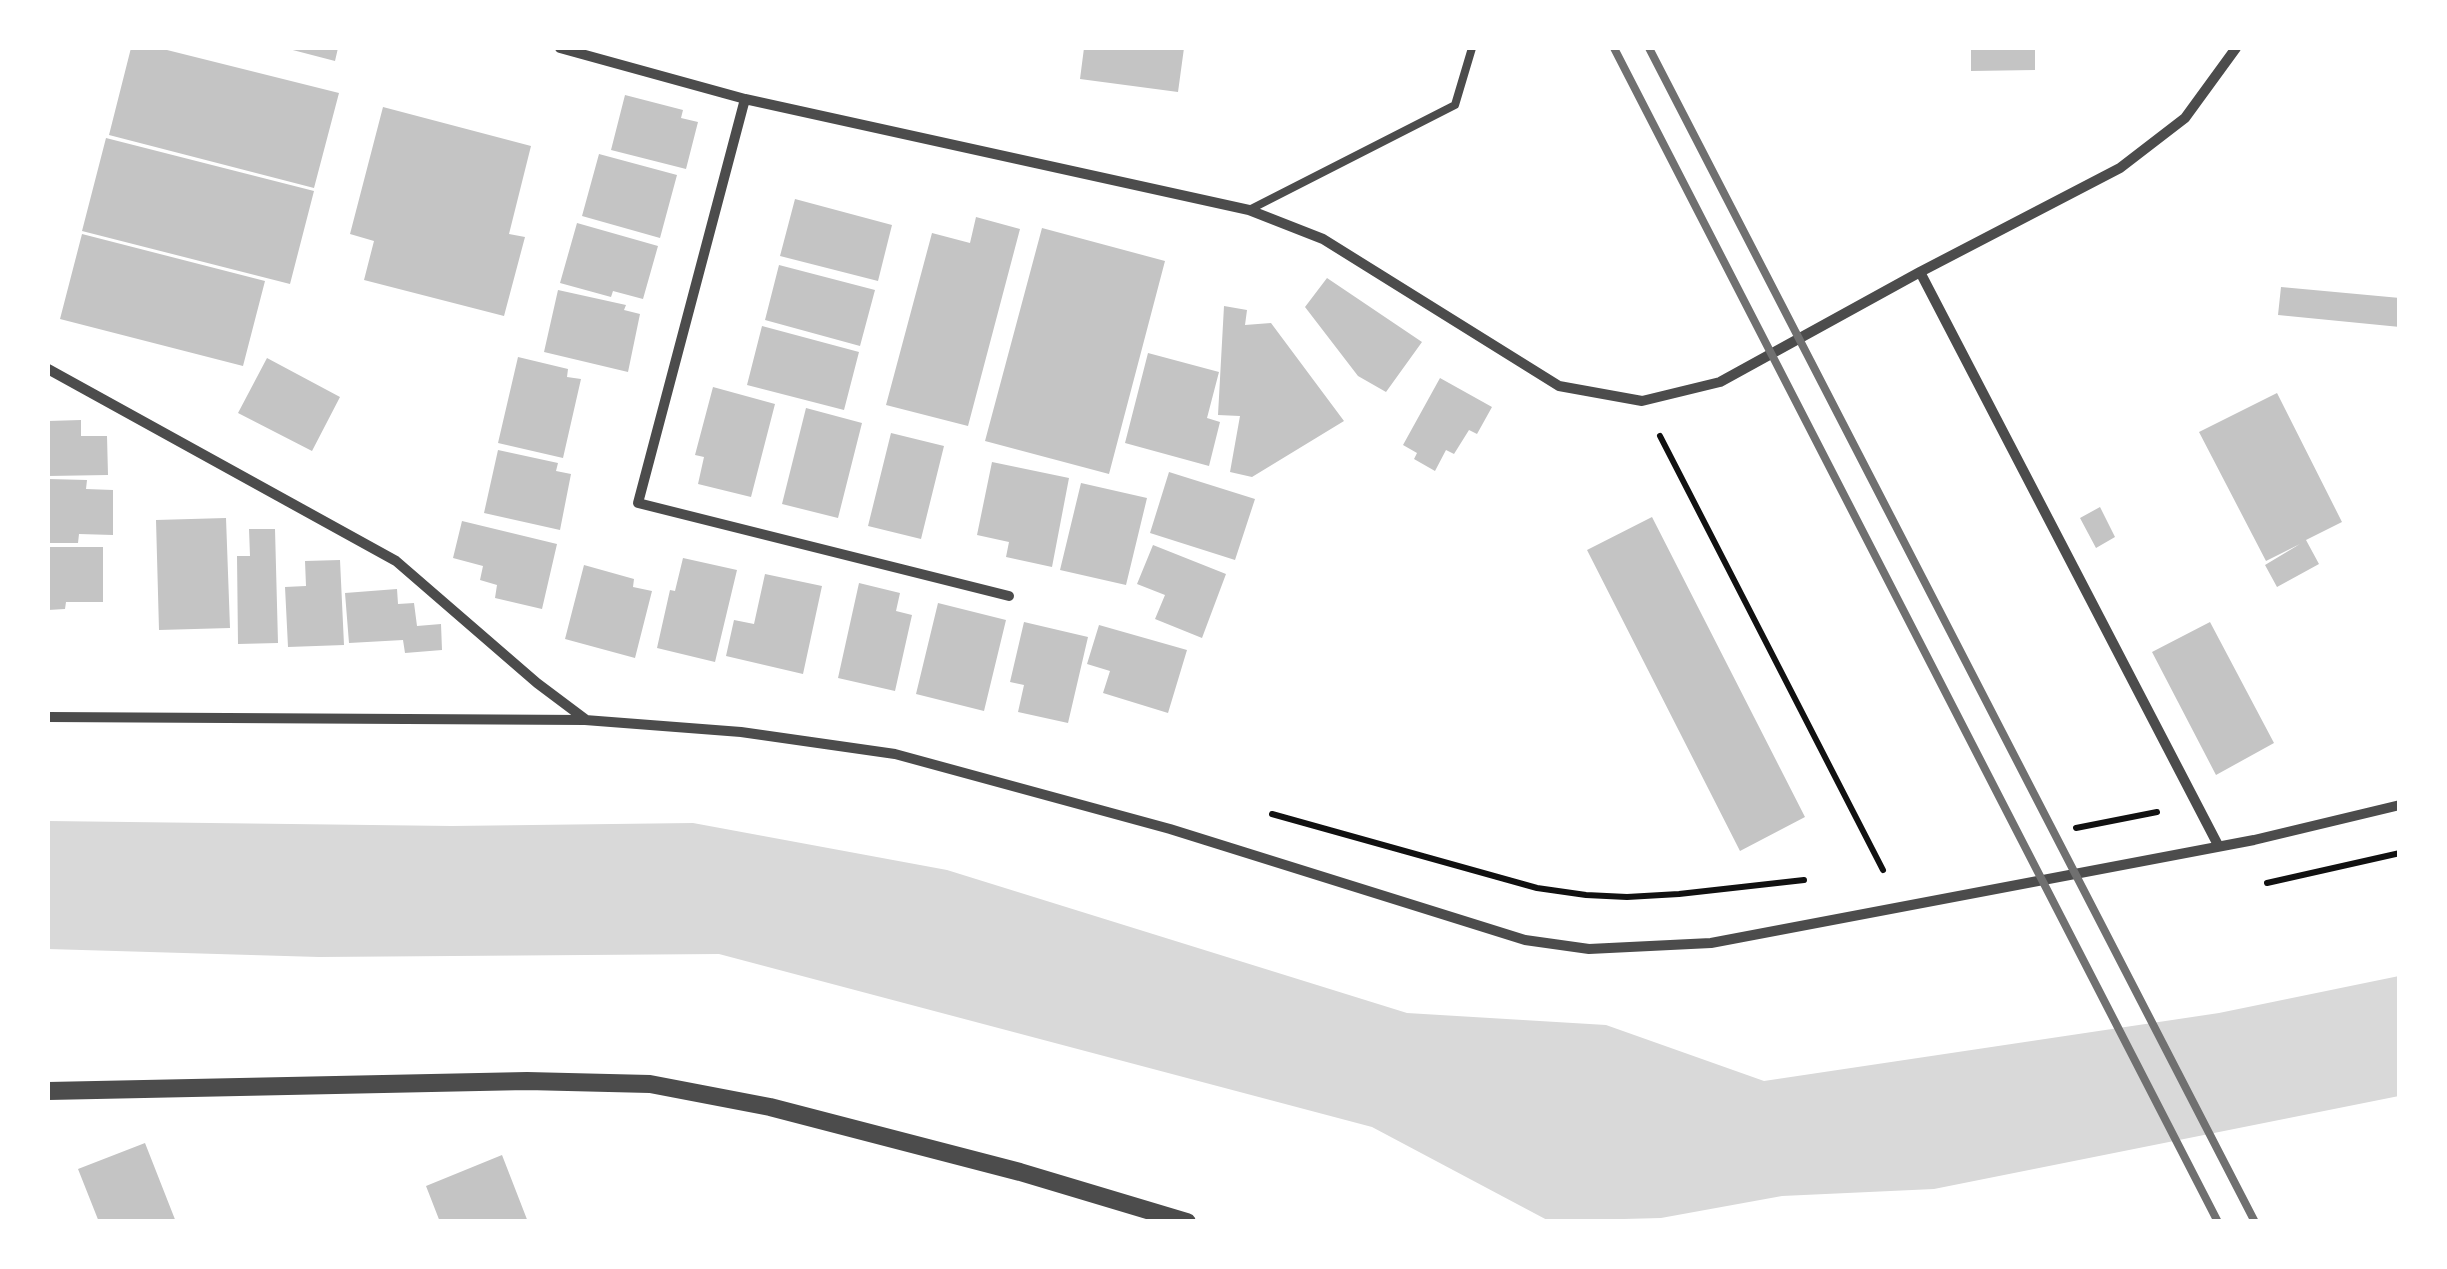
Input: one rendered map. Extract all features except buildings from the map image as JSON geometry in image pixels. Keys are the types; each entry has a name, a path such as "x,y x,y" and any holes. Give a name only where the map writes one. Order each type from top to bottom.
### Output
{"street":[{"path":"560,48 745,99 1249,210 1322,239 1559,386 1642,401 1720,382 2120,168 2185,118 2236,48"},
{"path":"745,99 638,503 1009,596"},
{"path":"1920,272 2218,845"},
{"path":"48,369 396,561 585,720"},
{"path":"48,718 585,720 741,732 895,754 1170,828 1525,940 1589,949 1711,943 2218,845 2400,805"},
{"path":"48,1090 527,1082 650,1084 770,1107 1000,1167 1187,1222"}],"lane":[{"path":"1249,210 1455,106 1472,48"}],"path":[{"path":"1642,401 1903,906"},
{"path":"2068,830 2196,804"},
{"path":"1263,812 1537,888 1627,897 1814,879"},
{"path":"2267,883 2400,853"},
{"path":"1867,872 1884,870"}],"shaded area":[{"path":"48,821 452,826 693,823 947,870 1407,1013 1606,1025 1764,1081 2219,1013 2399,976 2399,1096 1934,1189 1782,1196 1661,1218 1549,1221 1372,1127 719,954 319,957 48,949"}],"railway":[{"path":"1614,48 2218,1222"},
{"path":"1649,48 2255,1222"}]}
